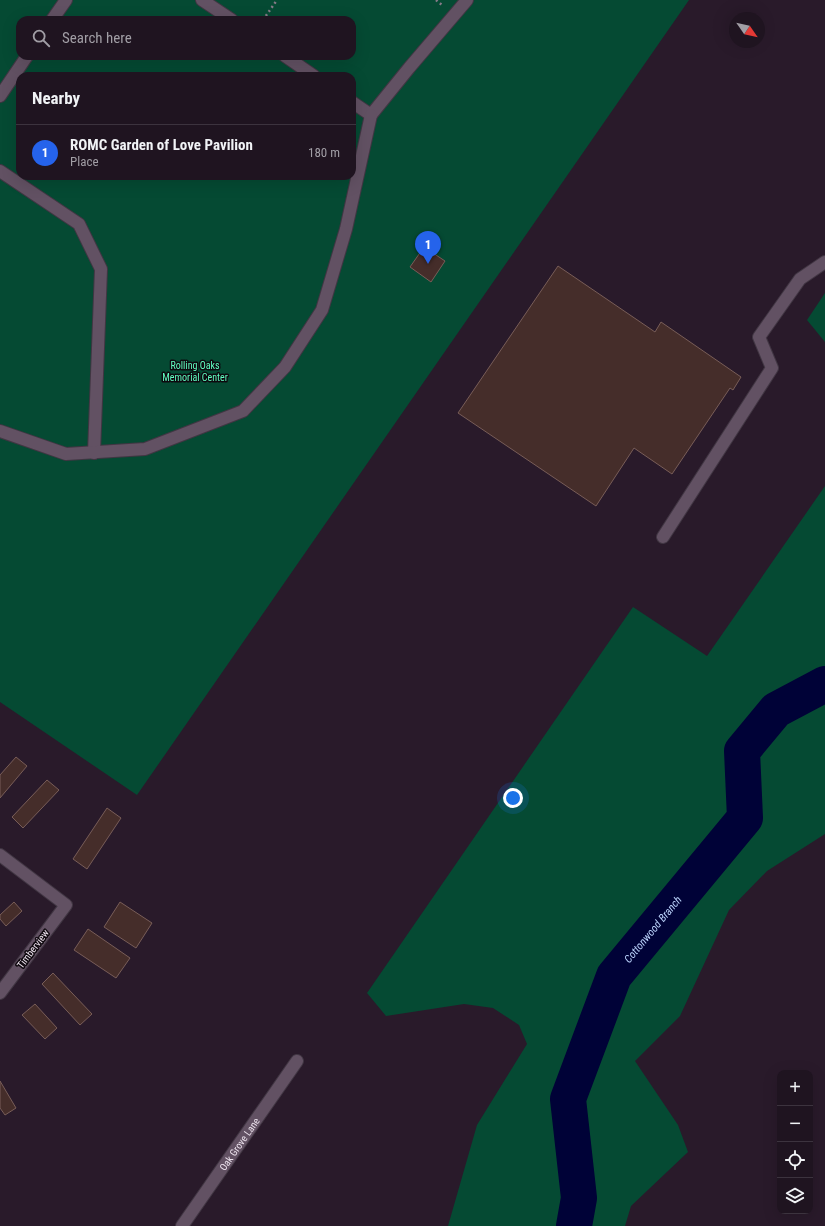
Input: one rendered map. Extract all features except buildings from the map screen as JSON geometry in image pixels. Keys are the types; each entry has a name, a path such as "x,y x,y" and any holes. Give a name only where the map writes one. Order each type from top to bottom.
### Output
{"street":[{"path":"55,16 66,0"},
{"path":"202,0 226,16"},
{"path":"0,432 66,454 145,449 243,410 285,367 322,310 346,229 371,115 467,0"},
{"path":"17,72 25,60"},
{"path":"291,60 308,72"},
{"path":"0,96 16,73"},
{"path":"356,105 371,115"},
{"path":"0,171 79,224 101,269 94,453"},
{"path":"663,537 772,368 759,337 800,279 825,262"},
{"name":"Timberview","path":"0,855 66,905 0,993"},
{"name":"Oak Grove Lane","path":"182,1226 297,1061"}],"path":[{"path":"266,16 277,0"}],"green space":[{"name":"Rolling Oaks Memorial Center","path":"0,0 689,0 137,795 0,702"},
{"path":"825,293 825,342 807,320"},
{"path":"825,486 825,834 767,871 729,910 680,1016 635,1061 678,1125 688,1152 631,1206 625,1226 448,1226 477,1125 527,1044 519,1025 493,1008 464,1004 386,1016 367,993 633,607 707,656"}],"waterway":[{"name":"Cottonwood Branch","path":"574,1226 579,1198 568,1099 614,976 745,818 742,751 776,710 825,684"}],"place":[{"name":"ROMC Garden of Love Pavilion","path":"428,264"}]}
